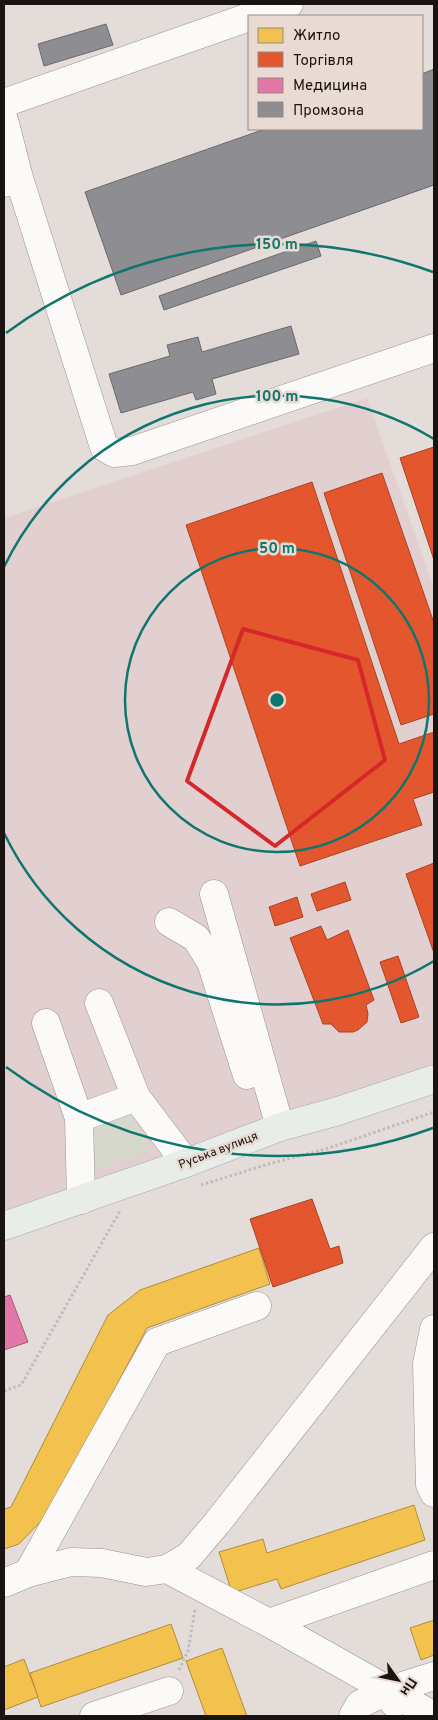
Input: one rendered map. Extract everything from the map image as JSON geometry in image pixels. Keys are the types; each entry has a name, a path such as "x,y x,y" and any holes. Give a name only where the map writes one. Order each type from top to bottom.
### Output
{"main road":[{"name":"Руська вулиця","path":"4,1226 81,1200 191,1174 273,1130 335,1112 434,1079"}],"lane":[{"path":"257,15 288,4"},
{"path":"4,103 248,18"},
{"path":"4,120 11,180 104,447 114,453 132,452 434,348"},
{"path":"214,894 273,1130"},
{"path":"169,922 196,938 211,962 273,1130"},
{"path":"99,1003 136,1097 191,1174"},
{"path":"46,1023 79,1118 81,1200"},
{"path":"79,1118 136,1097"},
{"path":"16,1578 71,1562 102,1562 146,1572 167,1569 189,1556 434,1247"},
{"path":"16,1578 157,1342 257,1306"},
{"path":"434,1329 427,1364 430,1485 434,1493"},
{"path":"269,1623 434,1565"},
{"path":"167,1569 269,1623 434,1716"},
{"path":"352,1716 360,1704 389,1690 434,1676"},
{"path":"389,1690 400,1716"},
{"path":"94,1716 169,1691"}],"path":[{"path":"191,1174 272,1163 326,1149 434,1112"},
{"path":"4,1391 21,1385 122,1208 113,1211"},
{"path":"169,1691 188,1651 199,1586"}],"highlighted area":[{"path":"243,629 358,660 385,760 275,846 187,781"}],"shaded area":[{"path":"367,398 434,588 434,1086 4,1231 4,518"},
{"path":"133,1112 150,1151 96,1170 85,1128"}],"building: Житло":[{"path":"259,1248 270,1284 147,1328 48,1514 19,1544 4,1549 4,1509 11,1507 108,1315 140,1290"},
{"path":"414,1505 425,1540 281,1589 277,1579 232,1593 219,1552 263,1539 267,1553"},
{"path":"434,1620 434,1655 421,1660 410,1628"},
{"path":"171,1624 183,1658 41,1707 30,1673"},
{"path":"222,1648 247,1716 206,1716 186,1661"},
{"path":"24,1659 38,1697 4,1710 4,1667"}],"building: Торгівля":[{"path":"434,447 434,560 400,458"},
{"path":"382,473 434,623 434,714 401,725 324,493"},
{"path":"312,482 399,744 434,732 434,792 413,799 422,825 300,866 186,525"},
{"path":"434,863 434,953 406,874"},
{"path":"345,882 351,900 317,911 311,894"},
{"path":"297,897 303,917 275,926 269,907"},
{"path":"321,926 327,940 348,930 374,1000 366,1005 367,1022 353,1032 339,1032 331,1024 323,1024 290,938"},
{"path":"398,956 419,1017 401,1023 380,962"},
{"path":"312,1199 330,1249 339,1246 343,1263 273,1287 250,1219"}],"building: Медицина":[{"path":"10,1295 28,1342 4,1350 4,1297"}],"building: Промзона":[{"path":"106,24 113,45 44,66 38,44"},
{"path":"434,69 434,185 121,295 85,192 262,130 423,130 423,74"},
{"path":"316,241 321,256 164,310 159,296"},
{"path":"291,326 299,354 212,379 216,394 196,400 193,392 121,413 109,374 170,356 167,345 198,337 202,352"}]}
